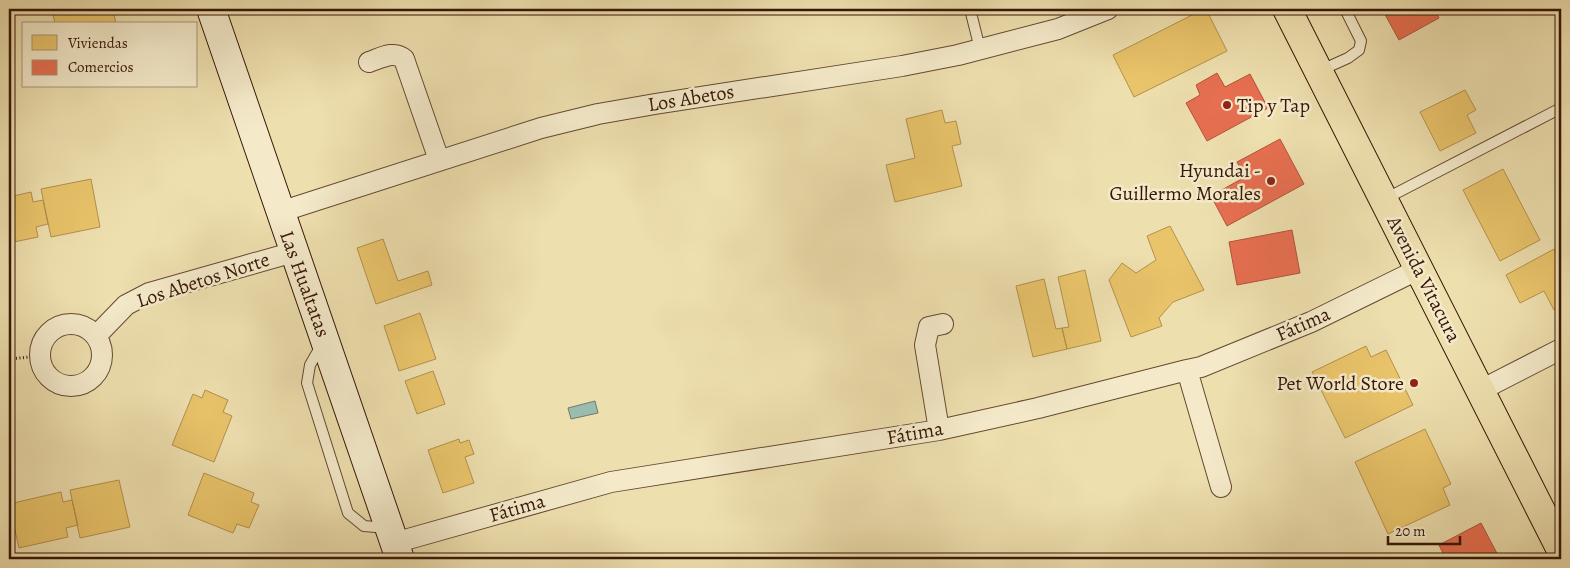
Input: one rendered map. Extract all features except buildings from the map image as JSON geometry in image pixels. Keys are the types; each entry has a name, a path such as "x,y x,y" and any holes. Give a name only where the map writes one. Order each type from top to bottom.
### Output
{"main road":[{"name":"Avenida Vitacura","path":"1287,9 1561,550"}],"street":[{"name":"Las Hualtatas","path":"211,9 394,544"},
{"name":"Los Abetos","path":"280,212 540,128 598,114 902,66 1058,29 1108,9"},
{"path":"369,62 392,55 400,56 404,59 439,160"},
{"name":"Los Abetos Norte","path":"96,336 126,305 149,293 294,252"},
{"name":"Fátima","path":"394,544 611,482 940,430 1038,408 1201,367 1310,322 1419,269"},
{"path":"70,324 80,325 89,329 96,336 101,345 102,356 100,366 94,376 76,386 66,386 56,382 48,375 42,366 40,356 41,346 45,337 52,330 70,324"},
{"path":"940,430 925,346 929,327 943,324"},
{"path":"1481,390 1561,349"},
{"path":"1187,370 1222,487"}],"lane":[{"path":"970,9 980,49"},
{"path":"1318,72 1348,58 1359,50 1361,41 1344,9"},
{"path":"1384,199 1561,108"}],"path":[{"path":"9,359 40,356"}],"shaded area":[{"path":"595,401 598,413 571,419 568,408"}],"place":[{"name":"Tip y Tap","path":"1227,105"},
{"name":"Hyundai - Guillermo Morales","path":"1271,181"},
{"name":"Pet World Store","path":"1414,383"}]}
